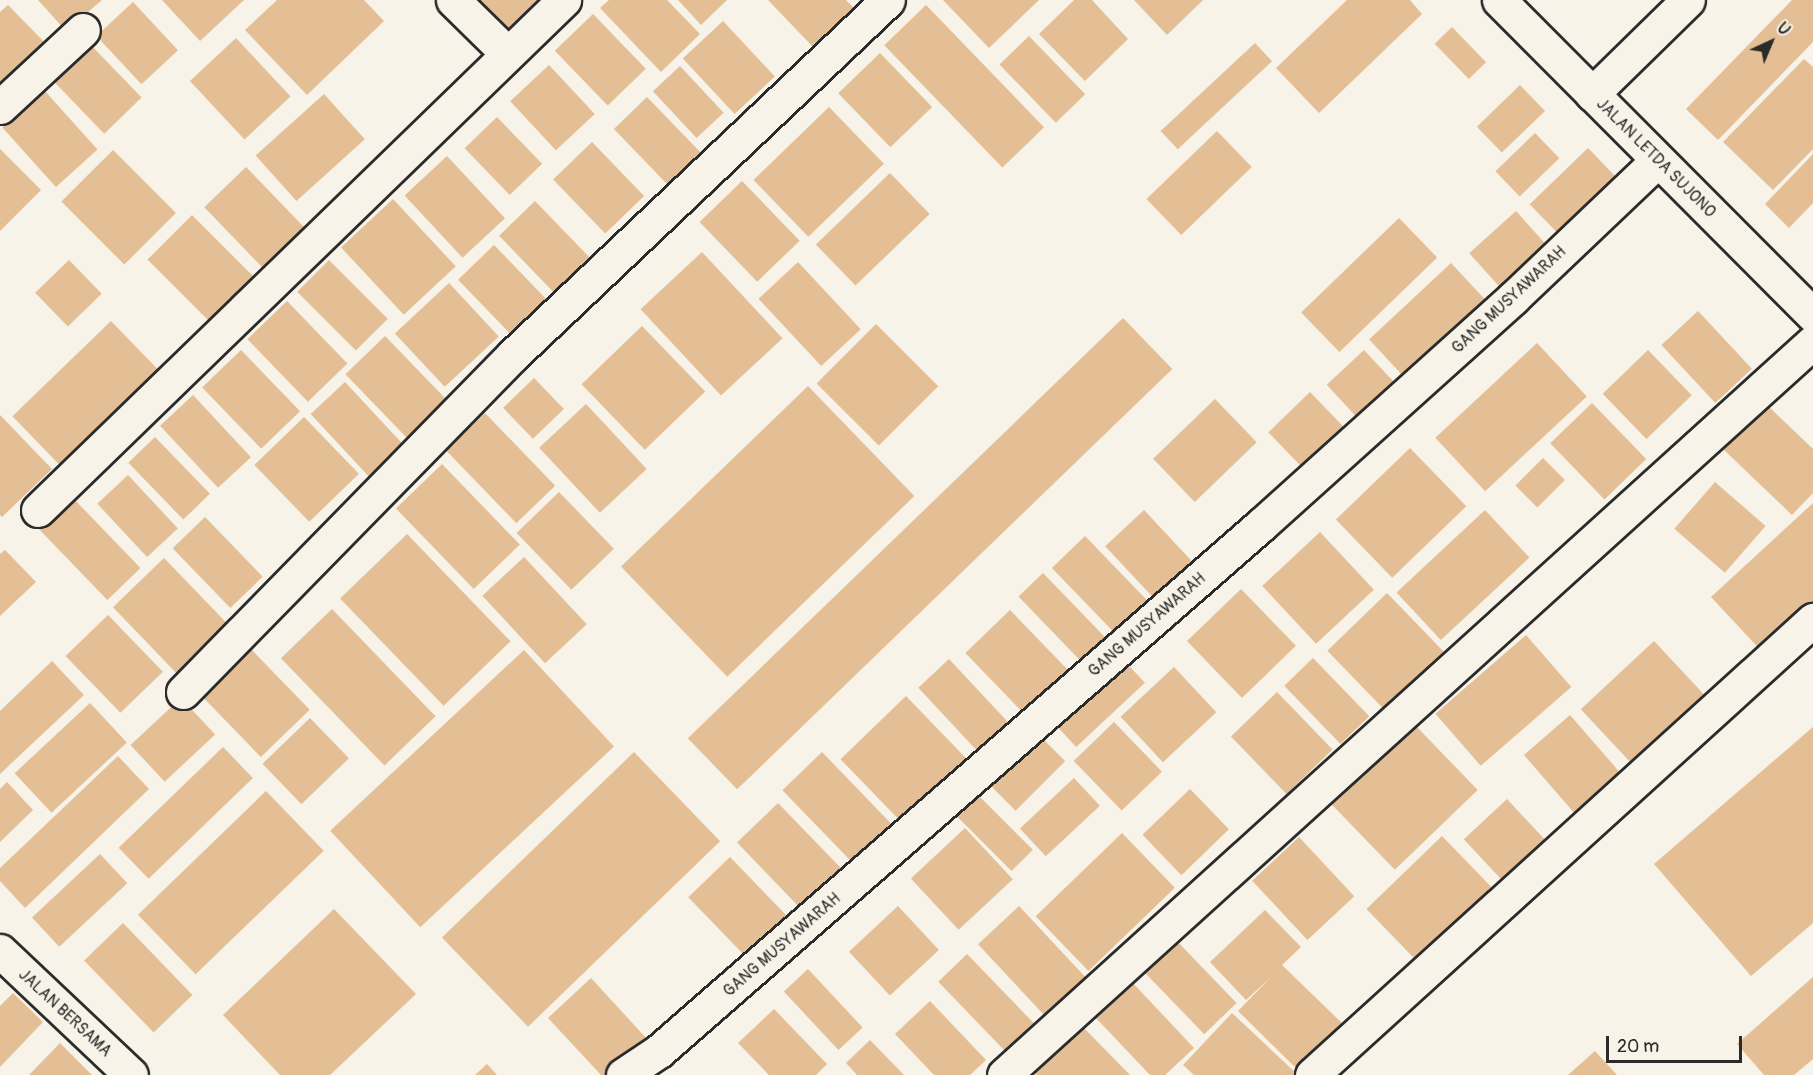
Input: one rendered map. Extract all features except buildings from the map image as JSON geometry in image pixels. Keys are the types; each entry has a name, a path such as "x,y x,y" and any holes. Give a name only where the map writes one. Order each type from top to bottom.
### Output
{"main road":[{"path":"453,0 506,52"},
{"path":"38,510 506,52 564,0"},
{"path":"183,692 513,355 888,0"},
{"name":"JALAN LETDA SUJONO","path":"1499,0 1813,315"},
{"path":"1592,94 1688,0"},
{"path":"0,107 83,30"},
{"name":"GANG MUSYAWARAH","path":"623,1075 677,1036 1260,525 1513,298 1658,160"},
{"path":"1004,1075 1813,342"},
{"path":"1312,1075 1813,620"},
{"name":"JALAN BERSAMA","path":"1,955 131,1075"}]}
